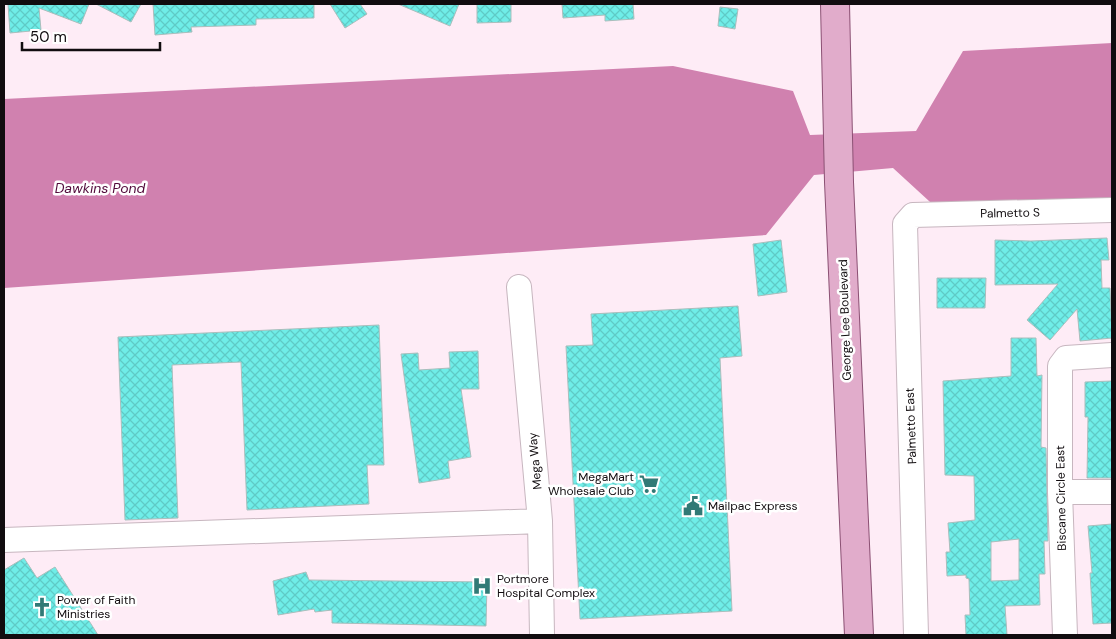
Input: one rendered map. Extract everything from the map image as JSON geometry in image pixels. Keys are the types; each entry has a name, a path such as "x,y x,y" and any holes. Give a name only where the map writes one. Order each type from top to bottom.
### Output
{"main road":[{"name":"George Lee Boulevard","path":"836,4 839,182 859,635"}],"street":[{"name":"Palmetto S","path":"908,219 913,215 1112,210"},
{"name":"Palmetto East","path":"908,219 905,224 916,635"},
{"name":"Mega Way","path":"519,287 540,521 542,635"},
{"name":"Biscane Circle East","path":"1065,635 1060,492 1060,366 1066,358 1112,355"},
{"path":"1060,492 1112,492"},
{"path":"4,540 540,521"}],"water":[{"name":"Dawkins Pond","path":"1112,43 1112,218 953,223 893,168 814,175 766,235 4,288 4,99 673,66 793,91 810,135 916,131 963,51"}],"building":[{"path":"8,4 89,4 81,24 39,8 41,30 10,33"},
{"path":"96,4 141,4 131,22"},
{"path":"153,4 314,4 314,18 256,19 256,25 191,27 192,32 155,35"},
{"path":"330,4 360,4 367,14 345,28"},
{"path":"398,4 459,4 450,26"},
{"path":"477,4 511,4 511,22 477,23"},
{"path":"562,4 633,4 634,19 605,21 605,15 563,18"},
{"path":"720,7 738,9 735,29 718,26"},
{"path":"1107,238 1109,260 1101,260 1102,288 1110,288 1112,338 1080,341 1077,309 1050,340 1027,320 1058,284 995,285 995,240 1031,241"},
{"path":"781,240 787,292 758,296 753,244"},
{"path":"937,278 986,278 985,308 937,308"},
{"name":"MegaMart Wholesale Club","path":"738,306 742,356 720,358 732,611 580,619 566,346 593,345 591,314"},
{"path":"379,325 384,465 367,465 369,504 247,510 241,362 172,365 178,518 125,520 118,337"},
{"path":"1011,338 1036,338 1037,376 1042,375 1041,447 1046,448 1048,541 1044,541 1045,574 1039,574 1040,605 1005,606 1007,635 966,635 965,615 970,615 969,579 966,578 966,575 947,576 946,552 950,552 948,523 975,520 974,476 945,475 943,381 1011,376","holes":["1019,539 1019,580 991,581 991,542"]},
{"path":"478,351 479,389 461,389 471,457 448,461 450,478 419,483 401,354 418,353 419,370 450,368 449,352"},
{"path":"1112,381 1112,478 1087,478 1088,417 1085,417 1085,382"},
{"path":"1112,524 1112,623 1093,624 1090,573 1092,573 1088,526"},
{"name":"Power of Faith Ministries","path":"24,558 37,578 55,567 98,635 4,635 4,570"},
{"path":"306,572 309,580 487,582 486,626 332,623 332,610 315,612 314,609 278,615 273,581"}],"place":[{"name":"MegaMart Wholesale Club","path":"649,484"},
{"name":"Mailpac Express","path":"693,506"},
{"name":"Portmore Hospital Complex","path":"482,586"},
{"name":"Power of Faith Ministries","path":"42,607"}]}
